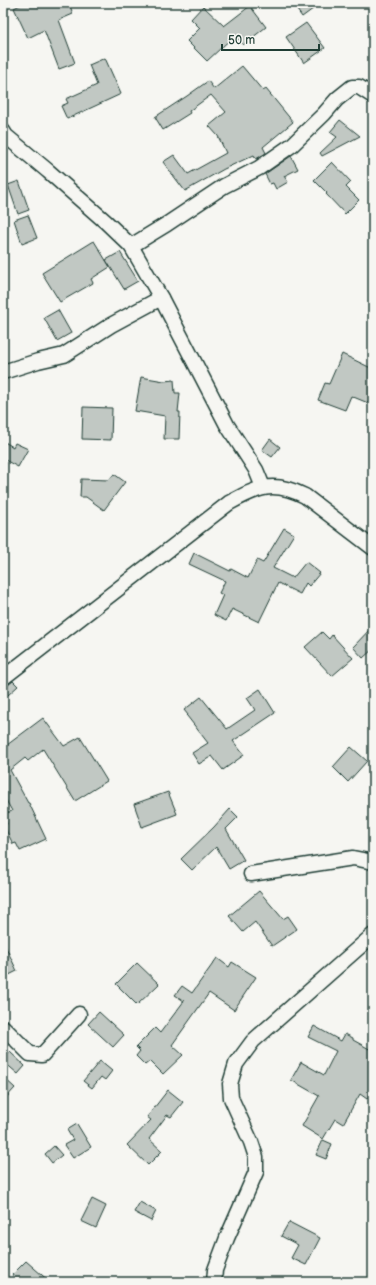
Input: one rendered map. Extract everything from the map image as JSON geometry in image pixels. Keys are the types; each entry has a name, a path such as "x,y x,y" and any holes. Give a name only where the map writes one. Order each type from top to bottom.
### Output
{"street":[{"path":"131,246 224,186 259,168 292,145 324,114 336,99 352,87 359,87 373,96"},
{"path":"3,131 6,136 106,222 131,246 161,298 227,425 256,470 263,487"},
{"path":"3,372 38,361 64,355 111,325 161,298"},
{"path":"3,678 229,503 249,492 263,487 273,486 284,488 305,496 373,548"},
{"path":"251,874 353,858 373,862"},
{"path":"214,1282 215,1270 227,1238 256,1172 256,1157 252,1142 231,1098 230,1084 236,1064 253,1041 373,935"},
{"path":"3,1027 30,1054 42,1055 79,1014"}],"building":[{"path":"24,3 69,3 73,14 59,20 75,63 59,69 44,30 28,38 14,8"},
{"path":"292,3 321,3 302,17"},
{"path":"203,6 224,26 250,6 266,27 243,45 235,35 207,61 187,41 200,28 191,19"},
{"path":"306,23 325,48 304,63 286,37"},
{"path":"105,58 121,94 67,119 61,106 68,103 66,99 97,85 89,65"},
{"path":"242,66 263,91 266,89 293,122 263,147 266,153 256,159 254,155 224,169 185,191 163,162 174,155 188,174 226,153 218,136 209,126 226,112 211,95 189,111 190,113 163,130 155,117 208,81 214,89"},
{"path":"340,120 360,136 322,156 320,153 337,137 330,132"},
{"path":"291,156 298,169 284,176 288,182 276,189 273,183 270,184 265,174"},
{"path":"332,162 351,182 346,187 359,200 345,214 314,180"},
{"path":"19,181 29,210 18,214 8,185"},
{"path":"28,215 37,238 22,244 14,220"},
{"path":"94,241 110,267 91,279 93,283 60,302 42,273"},
{"path":"120,252 138,281 124,289 106,260"},
{"path":"58,310 71,333 57,341 44,318"},
{"path":"342,354 373,369 373,405 351,396 345,410 318,400 325,383 329,384"},
{"path":"141,377 164,381 174,380 175,393 180,393 178,412 180,412 179,439 164,439 165,416 135,411"},
{"path":"83,407 112,408 111,440 82,439"},
{"path":"270,439 280,447 272,457 262,450"},
{"path":"3,441 13,447 15,443 28,449 18,467 3,459"},
{"path":"114,474 125,482 104,510 86,497 80,497 81,479 109,480"},
{"path":"284,528 294,534 273,568 293,578 306,562 320,573 309,586 306,583 300,594 278,583 259,622 232,609 226,621 214,615 223,595 219,593 225,581 189,564 194,553 230,571 231,569 248,578 257,560 263,563"},
{"path":"373,626 373,649 363,658 353,647"},
{"path":"322,632 329,639 332,635 353,658 332,676 305,647"},
{"path":"13,681 18,686 8,695 3,689 3,686 8,685"},
{"path":"260,689 275,713 233,741 244,755 223,770 212,756 199,764 192,753 208,743 184,710 201,697 227,729 255,710 247,698"},
{"path":"43,718 64,746 80,737 107,781 75,801 43,749 28,761 25,758 10,770 29,803 46,839 20,851 16,843 13,844 4,826 7,824 3,815 12,811 3,795 3,748"},
{"path":"351,747 367,761 348,782 333,767"},
{"path":"168,792 177,814 142,827 134,804"},
{"path":"230,809 238,817 226,829 244,860 229,869 216,847 192,870 181,859"},
{"path":"259,891 283,919 288,916 297,929 272,946 255,922 243,932 229,916"},
{"path":"3,941 17,971 3,978"},
{"path":"217,958 229,967 232,962 256,977 234,1010 209,993 172,1045 183,1055 163,1074 150,1061 145,1065 136,1056 140,1051 136,1047 155,1028 160,1033 184,1001 175,995 182,986 192,993"},
{"path":"137,963 159,984 137,1005 116,984"},
{"path":"99,1012 124,1035 113,1047 88,1024"},
{"path":"314,1026 341,1041 345,1034 373,1051 373,1089 367,1099 360,1094 343,1124 335,1119 323,1139 302,1126 319,1096 291,1080 301,1062 324,1075 336,1051 308,1037"},
{"path":"10,1052 25,1066 18,1074 3,1061 3,1059"},
{"path":"100,1061 112,1071 105,1080 101,1077 92,1088 83,1081"},
{"path":"3,1077 15,1088 3,1101"},
{"path":"168,1090 183,1102 171,1117 167,1115 149,1139 162,1151 148,1165 127,1145 151,1120 147,1117"},
{"path":"77,1124 91,1147 73,1158 64,1145 73,1140 67,1130"},
{"path":"323,1140 332,1144 326,1159 316,1155"},
{"path":"54,1146 62,1155 52,1163 45,1154"},
{"path":"92,1199 106,1206 96,1228 81,1221"},
{"path":"140,1202 156,1211 151,1221 134,1212"},
{"path":"289,1222 320,1238 306,1265 291,1258 298,1245 281,1236"},
{"path":"26,1261 50,1282 20,1282 12,1275"}]}
